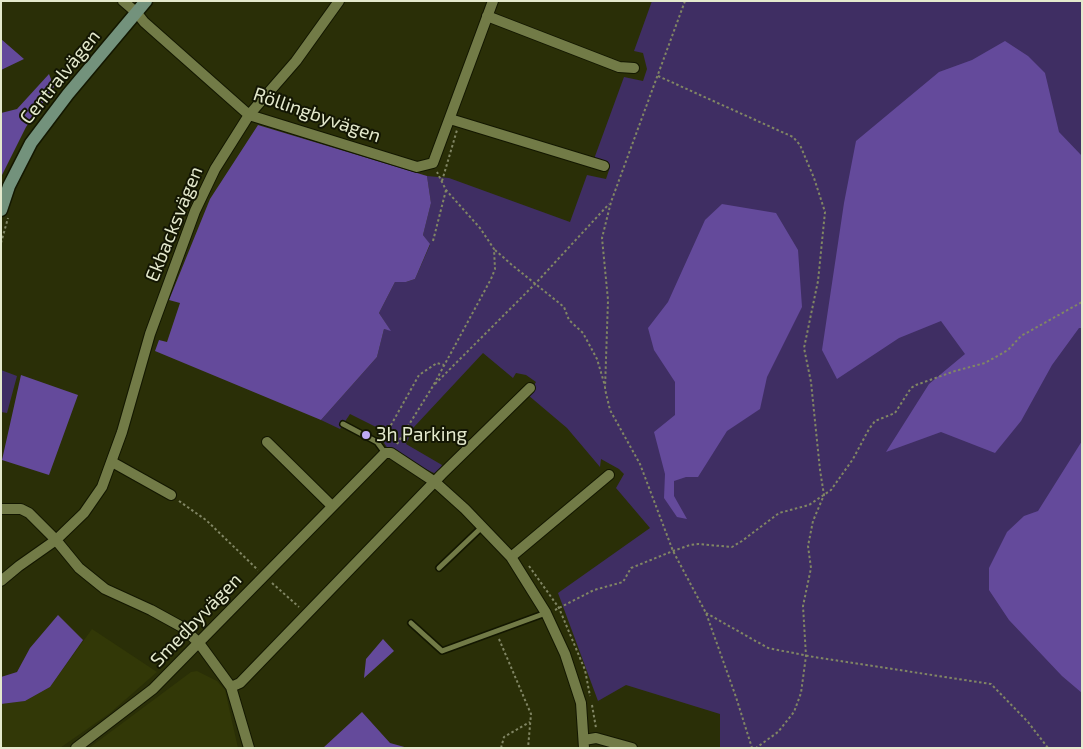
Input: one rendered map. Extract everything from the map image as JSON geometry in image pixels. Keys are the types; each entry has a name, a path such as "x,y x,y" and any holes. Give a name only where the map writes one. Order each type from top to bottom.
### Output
{"street":[{"name":"Röllingbyvägen","path":"122,1 249,115 417,167 433,163"},
{"name":"Centralvägen","path":"5,213 9,186 31,143 68,94 146,1"},
{"name":"Ekbacksvägen","path":"1,581 56,540 84,513 102,487 112,462 150,334 195,211 215,168 249,115 296,61 339,1"},
{"path":"433,163 493,1"},
{"path":"487,16 619,67 634,68"},
{"path":"450,119 604,166"},
{"path":"231,687 240,683 435,482 530,388"},
{"path":"267,442 332,506"},
{"path":"390,450 391,453 435,482 482,526 511,557 546,613 565,654 580,703 584,744 596,738 632,748"},
{"name":"Smedbyvägen","path":"76,748 153,689 332,506 390,450"},
{"path":"112,462 171,495"},
{"path":"511,557 609,475"},
{"path":"1,509 21,510 29,513 56,540 79,568 106,589 182,627 199,643 231,687 249,748"}],"lane":[{"path":"343,424 390,450"},
{"path":"439,568 482,526"},
{"path":"412,623 442,651 546,613"}],"path":[{"path":"605,389 608,300 602,238 611,202 685,1"},
{"path":"658,76 793,137 800,145 814,178 825,212 818,281 804,348 811,382 824,495 813,521 808,546 811,568 802,606 806,656 801,693 794,712 778,732 756,748"},
{"path":"433,163 446,190 480,228 494,249 564,307 569,320 583,333 597,359 610,410 640,464 673,551 706,613 752,748"},
{"path":"433,241 446,190"},
{"path":"433,386 534,284 611,202"},
{"path":"1,243 5,213"},
{"path":"390,450 433,386 492,279 496,261 494,249"},
{"path":"546,613 594,590 623,582 631,568 673,551 698,544 732,547 780,513 809,505 831,490 853,459 875,421 895,413 911,388 955,371 986,363 1008,350 1021,336 1082,302"},
{"path":"385,441 386,434 419,375 437,363 444,365"},
{"path":"171,495 206,520 307,614"},
{"path":"706,613 768,648 806,656 991,684 1028,722 1048,748"},
{"path":"496,632 531,714 528,748"},
{"path":"501,748 504,737 530,722"}],"shaded area":[{"path":"652,1 1082,1 1082,748 720,748 720,714 626,685 598,701 558,593 650,528 616,488 624,474 601,459 600,467 567,428 528,395 536,382 526,375 516,373 513,378 483,353 414,427 406,444 442,465 439,472 434,473 391,453 384,443 384,431 350,414 340,429 321,420 377,357 384,329 390,330 379,313 395,282 406,282 415,279 430,245 423,235 431,203 427,176 449,178 570,222 587,175 606,179 610,167 594,159 624,77 643,81 647,69 643,53 634,51"},
{"path":"1,39 24,59 1,70"},
{"path":"1005,41 1028,56 1045,73 1059,132 1082,156 1082,328 1079,328 1052,365 1021,421 995,453 941,432 886,452 929,384 965,354 941,321 899,338 837,379 822,350 844,203 856,141 939,72 972,60"},
{"path":"49,74 54,87 26,127 1,177 1,113 17,109"},
{"path":"258,125 427,176 431,203 423,235 430,244 415,279 406,282 395,282 379,313 391,331 384,329 377,357 321,420 155,351 159,340 167,342 180,303 169,300 210,199"},
{"path":"722,204 776,213 798,250 802,307 767,377 760,409 727,431 698,477 686,477 674,481 674,496 687,519 677,517 664,498 665,474 654,432 675,415 675,382 654,350 648,328 668,302 705,220"},
{"path":"1,370 17,376 7,413 1,412"},
{"path":"21,375 78,395 49,475 2,460"},
{"path":"1082,441 1082,693 1062,676 1009,620 989,590 989,568 1007,532 1024,516 1038,511"},
{"path":"58,615 83,640 50,687 25,701 1,704 1,677 17,672 30,648"},
{"path":"92,629 157,672 110,713 60,748 1,748 1,704 25,701 50,687"},
{"path":"383,639 394,651 364,678 366,659"},
{"path":"197,671 217,681 225,690 238,748 89,748 191,672"},
{"path":"362,712 390,743 408,748 323,748"}],"place":[{"name":"3h Parking","path":"366,435"}]}
